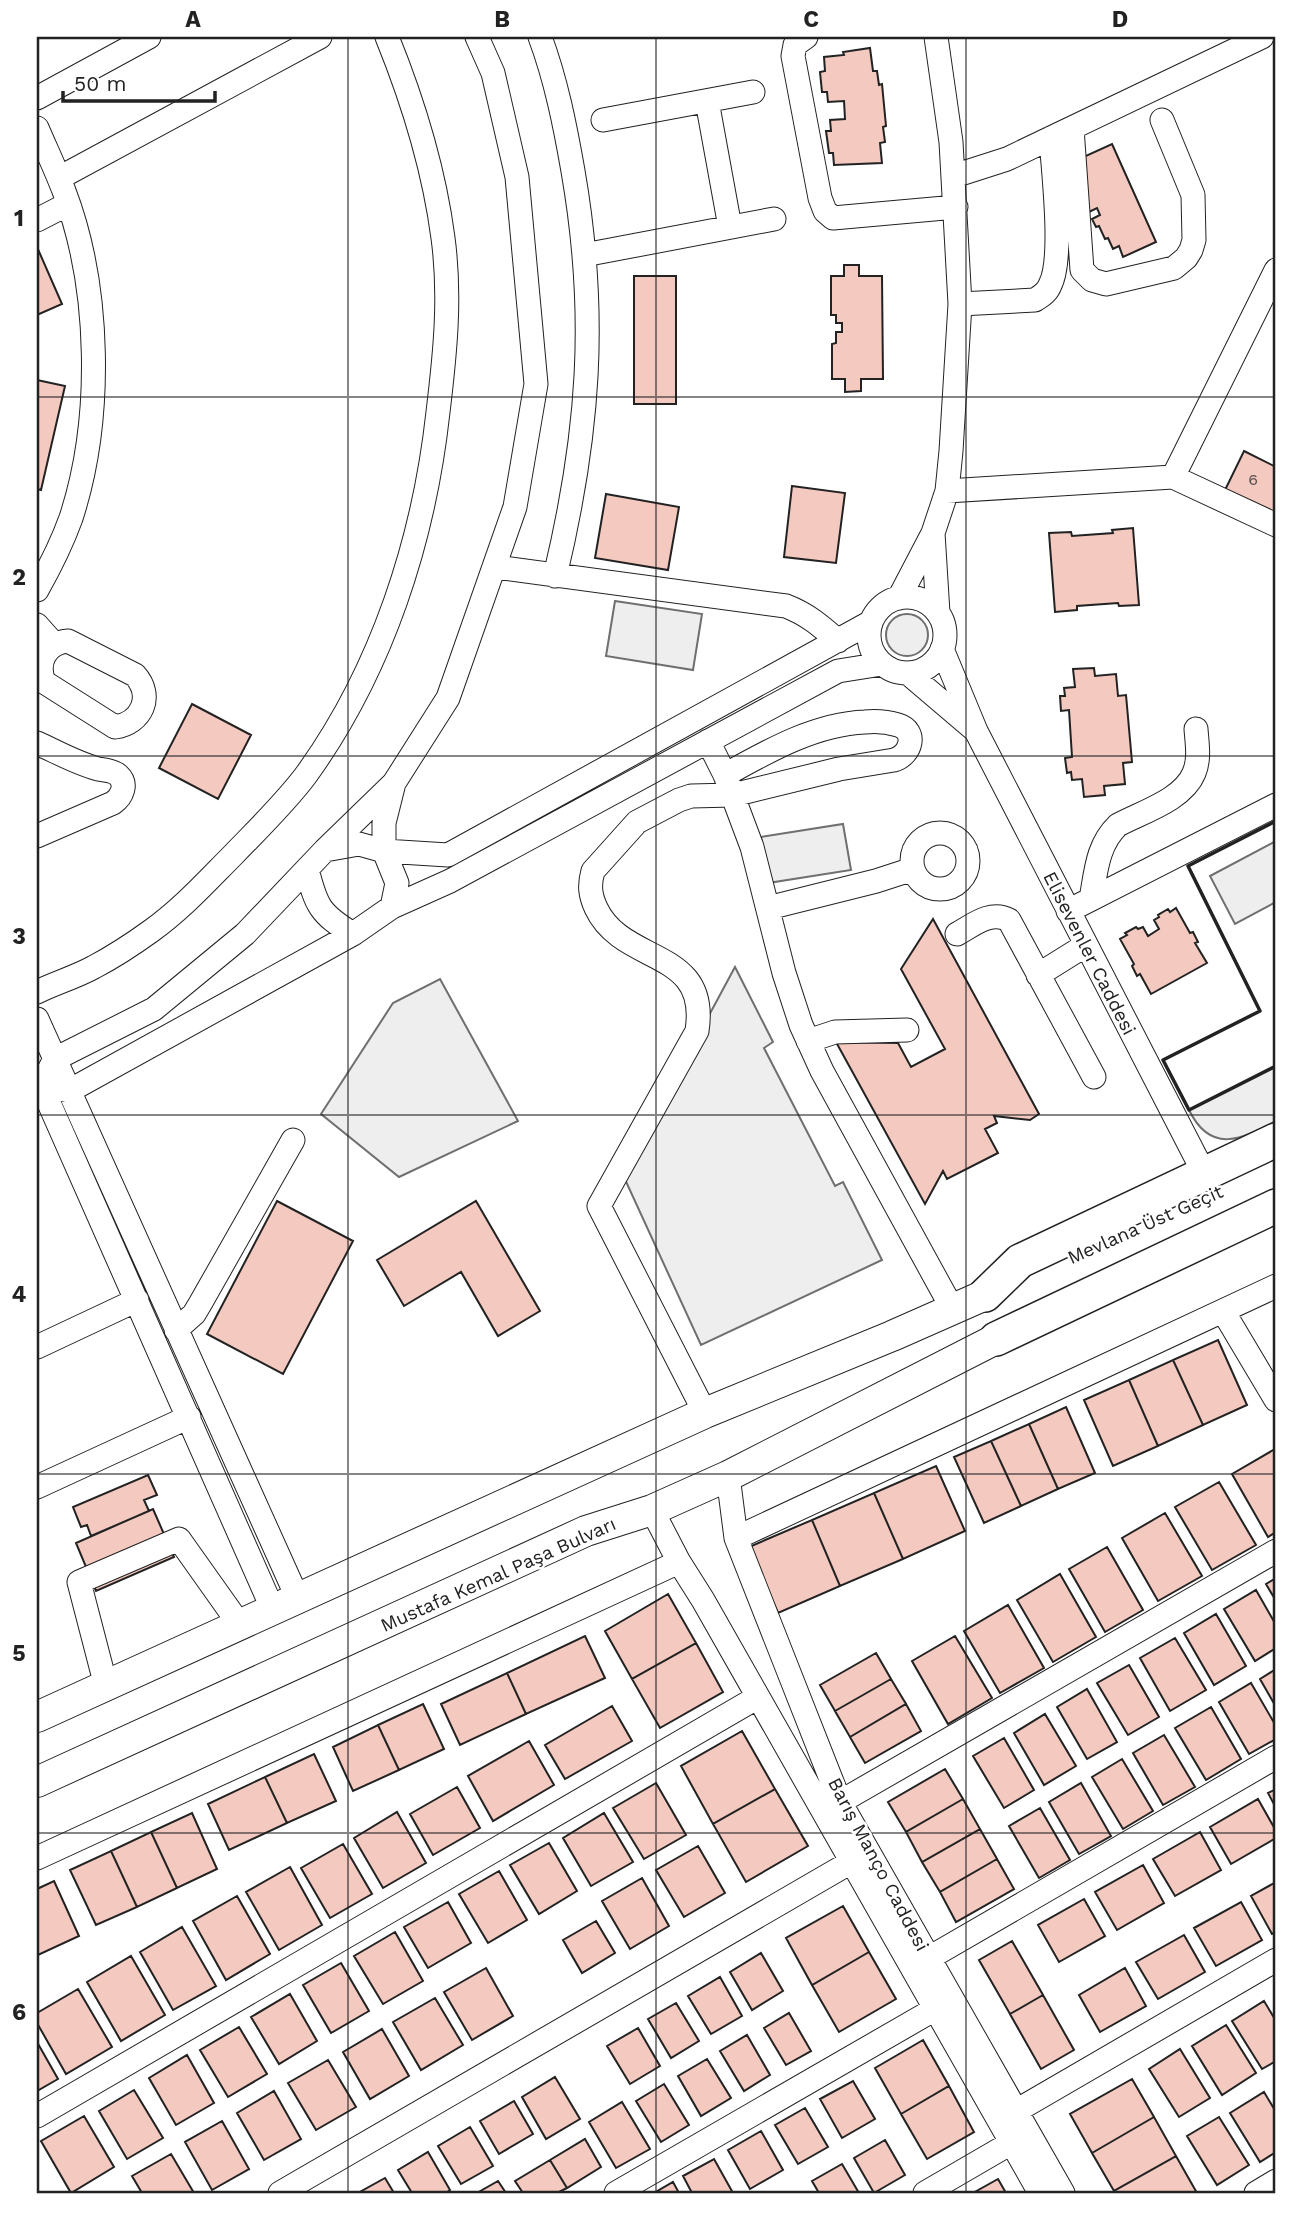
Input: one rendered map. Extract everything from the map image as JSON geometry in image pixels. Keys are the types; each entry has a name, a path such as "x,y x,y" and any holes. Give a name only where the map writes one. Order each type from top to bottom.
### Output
{"highway":[{"path":"1000,1289 1020,1261 1276,1140"},
{"name":"Mevlana Üst Geçit","path":"1000,1289 1276,1165"},
{"name":"Mevlana Üst Geçit","path":"1031,1322 1276,1206"},
{"path":"996,1339 1042,1338 1276,1230"},
{"name":"Mustafa Kemal Paşa Bulvarı","path":"996,1339 1031,1322"}],"main road":[{"path":"37,1717 705,1413 1000,1289"},
{"name":"Mustafa Kemal Paşa Bulvarı","path":"37,1782 586,1531 652,1510 728,1476 996,1339"}],"street":[{"path":"37,98 149,37"},
{"path":"59,178 320,37"},
{"path":"37,992 93,968 152,930 186,902 263,824 305,776 334,732 377,646 395,602 417,531 428,481 445,363 448,322 445,253 437,198 413,112 387,37"},
{"path":"38,1083 55,1059 154,1009 244,934 394,783 448,698 515,507 536,384 517,177 493,73 477,37"},
{"path":"540,37 564,120 584,255 588,324 586,392 578,468 555,576"},
{"path":"806,37 795,45 793,56 820,198 825,211 834,218 956,207"},
{"path":"899,598 933,533 947,491 951,451 960,304 954,176 936,37"},
{"path":"954,176 1007,159 1262,37"},
{"path":"603,120 753,92"},
{"path":"706,100 730,227"},
{"path":"1072,128 1082,270 1092,280 1106,285 1174,268 1191,250 1194,240 1194,195 1162,120"},
{"path":"37,128 68,204 87,289 91,323 92,399 78,492 60,545 37,590"},
{"path":"960,304 1035,300 1045,294 1050,286 1055,271 1057,248 1051,138"},
{"path":"37,220 68,204"},
{"path":"584,255 774,219"},
{"path":"1173,477 1276,270"},
{"path":"947,491 1173,477 1276,526"},
{"path":"933,533 938,613 945,630 942,649 932,664 922,671 909,674 897,673 882,664 870,647 871,622 877,611 887,603 911,597 923,600 938,613"},
{"path":"496,567 786,606 815,620 838,641"},
{"path":"325,850 359,844 384,850 448,855 871,622"},
{"path":"37,625 54,644"},
{"path":"68,641 135,675 145,696 136,718 130,723 115,727 44,682 41,661 54,644 68,641"},
{"name":"Elisevenler Caddesi","path":"942,649 976,731 1205,1175"},
{"path":"38,1083 69,1091 353,934 392,907 450,881 838,671 882,664"},
{"path":"909,674 976,731"},
{"path":"705,1413 599,1206 697,1031 699,1019 696,997 692,986 678,968 625,942 605,924 591,897 590,881 593,871 637,821 652,812 691,796 729,785 900,758 909,749 910,737 898,725 874,722 848,724 780,745 729,785"},
{"path":"1091,899 1099,856 1111,832 1118,825 1176,794 1185,787 1194,773 1198,759 1196,729"},
{"path":"708,741 729,785 752,847 784,973 808,1041 953,1310"},
{"path":"37,743 85,765 117,774 123,783 123,789 122,795 113,803 37,836"},
{"path":"392,907 397,883 384,850 384,823 394,783"},
{"path":"1068,911 1276,805"},
{"path":"307,869 314,899 332,921 353,934"},
{"path":"768,908 913,869"},
{"path":"957,934 994,915 1009,920 1094,1077"},
{"path":"1038,975 1086,945"},
{"path":"37,1018 176,1330 286,1604"},
{"path":"808,1041 835,1032 907,1030"},
{"path":"38,1083 189,1417 286,1604"},
{"path":"176,1330 194,1314 293,1140"},
{"path":"736,1538 1276,1286"},
{"path":"37,1347 137,1300"},
{"path":"1223,1311 1276,1400"},
{"path":"37,1487 189,1417"},
{"name":"Barış Manço Caddesi","path":"728,1476 736,1538 841,1802 1063,2193"},
{"name":"Barış Manço Caddesi","path":"652,1510 679,1562 1040,2193"},
{"path":"106,1685 79,1582 179,1539 240,1625"},
{"path":"841,1802 1276,1551"},
{"path":"37,1857 679,1562"},
{"path":"37,2116 758,1697"},
{"path":"929,1958 1276,1757"},
{"path":"280,2193 852,1862"},
{"path":"1016,2111 1276,1960"},
{"path":"616,2193 935,2008"},
{"path":"925,2193 1011,2143"},
{"path":"1256,2193 1276,2181"}],"shaded area":[{"path":"615,601 702,614 693,670 606,656"},
{"path":"907,614 922,620 928,635 922,650 907,656 892,650 886,635 892,620"},
{"path":"843,824 851,870 768,883 761,837"},
{"path":"1276,841 1276,902 1235,924 1210,876"},
{"path":"735,967 773,1042 764,1048 835,1186 843,1182 882,1260 701,1345 623,1175"},
{"path":"440,979 518,1121 399,1177 321,1114 393,1003"},
{"path":"1276,1066 1276,1121 1239,1137 1217,1138 1198,1124 1189,1110"}],"building":[{"path":"870,48 873,71 877,71 879,85 882,84 886,126 883,127 885,142 880,143 882,163 834,165 833,153 829,153 826,131 831,131 830,120 845,119 844,101 828,102 827,92 822,92 820,72 825,71 824,57"},
{"path":"1112,144 1156,242 1123,257 1119,246 1113,249 1108,238 1105,239 1092,219 1100,215 1097,208 1089,212 1079,159"},
{"path":"37,247 62,304 37,315"},
{"path":"844,265 859,265 859,276 882,276 883,379 861,379 861,391 845,392 845,379 832,379 832,344 836,343 836,332 842,332 842,323 836,323 836,315 831,315 831,276 844,276"},
{"path":"634,276 676,276 676,404 634,404"},
{"path":"37,380 65,386 41,490 37,489"},
{"path":"1244,451 1276,467 1276,515 1225,490"},
{"path":"792,486 845,493 836,563 784,557"},
{"path":"606,494 679,507 668,570 595,558"},
{"path":"1133,528 1139,605 1119,606 1118,603 1077,606 1077,610 1055,612 1049,533 1071,532 1072,536 1113,533 1112,530"},
{"path":"1094,668 1095,676 1116,674 1118,696 1126,695 1132,762 1123,763 1125,784 1104,786 1105,795 1084,797 1082,779 1072,780 1071,772 1067,773 1065,758 1072,757 1069,710 1061,711 1060,696 1065,696 1064,688 1075,687 1073,669"},
{"path":"192,704 251,735 218,799 159,768"},
{"path":"1176,908 1190,933 1193,932 1198,942 1195,943 1207,963 1151,994 1140,974 1137,976 1132,966 1134,964 1120,939 1136,927 1143,927 1148,936 1159,929 1154,920 1158,915"},
{"path":"933,919 1039,1114 1030,1120 994,1116 997,1123 985,1129 998,1153 947,1179 943,1171 925,1204 836,1042 898,1043 911,1067 945,1049 901,969"},
{"path":"277,1201 353,1241 283,1374 207,1334"},
{"path":"476,1201 540,1311 498,1336 461,1272 404,1306 377,1260"},
{"path":"1218,1340 1247,1405 1203,1425 1173,1360"},
{"path":"1173,1360 1203,1425 1158,1446 1129,1380"},
{"path":"1129,1380 1158,1446 1113,1466 1084,1400"},
{"path":"1066,1407 1095,1473 1058,1489 1029,1424"},
{"path":"1029,1424 1058,1489 1021,1506 991,1441"},
{"path":"991,1441 1021,1506 984,1523 954,1457"},
{"path":"1275,1449 1276,1532 1268,1537 1232,1474"},
{"path":"936,1466 965,1531 903,1559 874,1493"},
{"path":"148,1475 157,1495 144,1500 149,1511 91,1536 87,1525 81,1527 73,1507"},
{"path":"1219,1482 1256,1545 1212,1570 1175,1507"},
{"path":"874,1493 903,1559 840,1586 812,1520"},
{"path":"153,1509 174,1557 96,1591 76,1543"},
{"path":"1165,1513 1202,1576 1158,1601 1122,1538"},
{"path":"812,1520 840,1586 778,1613 749,1547"},
{"path":"1107,1547 1143,1610 1105,1632 1069,1569"},
{"path":"1060,1574 1096,1637 1053,1662 1017,1600"},
{"path":"1276,1578 1276,1601 1266,1584"},
{"path":"1256,1590 1276,1625 1276,1648 1255,1661 1224,1609"},
{"path":"668,1594 696,1643 632,1679 605,1631"},
{"path":"1008,1605 1044,1668 1000,1693 964,1631"},
{"path":"1216,1614 1246,1666 1214,1685 1184,1633"},
{"path":"585,1636 605,1678 526,1714 507,1673"},
{"path":"955,1636 992,1698 948,1724 912,1661"},
{"path":"1175,1638 1206,1690 1170,1711 1140,1658"},
{"path":"696,1643 723,1692 660,1728 632,1679"},
{"path":"876,1653 891,1679 835,1711 820,1685"},
{"path":"1129,1665 1159,1717 1128,1735 1097,1683"},
{"path":"1276,1669 1276,1707 1260,1679"},
{"path":"507,1673 526,1714 460,1745 441,1704"},
{"path":"891,1679 906,1704 850,1737 835,1711"},
{"path":"1251,1683 1276,1726 1276,1739 1249,1754 1219,1702"},
{"path":"1087,1689 1117,1742 1087,1759 1057,1707"},
{"path":"423,1704 444,1749 399,1770 378,1725"},
{"path":"906,1704 921,1731 865,1763 850,1737"},
{"path":"612,1706 632,1741 565,1779 545,1745"},
{"path":"1211,1707 1241,1759 1206,1780 1175,1728"},
{"path":"1045,1714 1076,1766 1044,1785 1014,1733"},
{"path":"378,1725 399,1770 353,1791 333,1747"},
{"path":"742,1731 775,1789 713,1824 681,1766"},
{"path":"1164,1735 1195,1787 1163,1805 1133,1753"},
{"path":"1004,1738 1034,1790 1004,1808 973,1756"},
{"path":"529,1741 554,1785 493,1821 468,1776"},
{"path":"314,1754 336,1801 287,1823 265,1777"},
{"path":"1122,1759 1153,1811 1123,1829 1092,1777"},
{"path":"945,1769 963,1799 906,1832 888,1802"},
{"path":"265,1777 287,1823 229,1850 208,1804"},
{"path":"656,1783 686,1835 644,1859 613,1808"},
{"path":"1081,1783 1111,1836 1079,1854 1049,1802"},
{"path":"457,1787 480,1828 433,1855 410,1814"},
{"path":"775,1789 808,1846 746,1882 713,1824"},
{"path":"1276,1789 1276,1808 1268,1793"},
{"path":"963,1799 980,1829 922,1862 906,1832"},
{"path":"1258,1799 1276,1831 1276,1838 1231,1864 1210,1827"},
{"path":"1040,1808 1070,1860 1039,1878 1009,1826"},
{"path":"397,1812 426,1863 383,1888 354,1838"},
{"path":"192,1813 217,1869 177,1888 151,1832"},
{"path":"604,1813 633,1862 591,1886 563,1838"},
{"path":"980,1829 997,1859 940,1892 922,1862"},
{"path":"151,1832 177,1888 137,1907 111,1851"},
{"path":"1200,1832 1221,1870 1175,1896 1153,1859"},
{"path":"549,1843 577,1891 539,1914 510,1865"},
{"path":"343,1844 372,1894 330,1918 301,1868"},
{"path":"698,1846 725,1893 684,1917 656,1870"},
{"path":"111,1851 137,1907 96,1925 70,1870"},
{"path":"997,1859 1014,1889 956,1922 940,1892"},
{"path":"1143,1865 1164,1903 1117,1930 1095,1892"},
{"path":"290,1867 322,1925 279,1950 246,1892"},
{"path":"499,1871 527,1920 488,1943 459,1894"},
{"path":"642,1878 669,1926 630,1949 602,1901"},
{"path":"54,1881 79,1936 38,1955 37,1889"},
{"path":"1276,1882 1276,1932 1272,1934 1251,1896"},
{"path":"237,1896 270,1954 226,1980 193,1921"},
{"path":"1084,1899 1105,1936 1059,1962 1038,1925"},
{"path":"448,1902 471,1943 428,1968 404,1927"},
{"path":"1241,1902 1262,1940 1216,1966 1194,1928"},
{"path":"843,1906 869,1952 812,1985 786,1938"},
{"path":"596,1921 615,1953 582,1973 563,1940"},
{"path":"182,1927 216,1986 173,2010 140,1952"},
{"path":"395,1932 423,1981 383,2004 354,1956"},
{"path":"1184,1935 1205,1972 1158,1999 1136,1962"},
{"path":"1012,1941 1043,1995 1010,2014 979,1960"},
{"path":"869,1952 896,1999 839,2032 812,1985"},
{"path":"761,1953 783,1991 752,2010 730,1972"},
{"path":"131,1956 165,2015 121,2041 87,1982"},
{"path":"341,1963 369,2011 331,2033 303,1985"},
{"path":"486,1968 513,2016 472,2040 444,1992"},
{"path":"1125,1968 1146,2006 1100,2032 1079,1995"},
{"path":"720,1977 742,2016 711,2034 688,1996"},
{"path":"78,1989 112,2047 66,2074 37,2023 37,2013"},
{"path":"290,1994 317,2041 279,2064 251,2017"},
{"path":"1043,1995 1074,2050 1041,2069 1010,2014"},
{"path":"435,1998 463,2045 421,2070 393,2022"},
{"path":"1264,2001 1276,2021 1276,2061 1262,2069 1232,2021"},
{"path":"676,2003 699,2041 671,2058 648,2019"},
{"path":"789,2013 811,2051 786,2065 764,2028"},
{"path":"1226,2025 1256,2073 1222,2095 1192,2046"},
{"path":"239,2027 267,2074 228,2097 200,2050"},
{"path":"638,2028 660,2066 630,2084 607,2046"},
{"path":"382,2029 409,2076 370,2099 343,2052"},
{"path":"747,2035 770,2075 744,2091 720,2051"},
{"path":"923,2040 949,2086 901,2114 875,2068"},
{"path":"37,2042 58,2079 37,2091"},
{"path":"1180,2049 1210,2098 1179,2117 1149,2069"},
{"path":"187,2055 214,2103 176,2125 149,2078"},
{"path":"707,2059 731,2098 701,2116 678,2076"},
{"path":"328,2060 356,2107 316,2130 288,2083"},
{"path":"555,2077 580,2119 546,2139 522,2097"},
{"path":"1132,2079 1154,2117 1092,2153 1070,2114"},
{"path":"853,2081 875,2119 842,2138 820,2099"},
{"path":"664,2084 689,2125 661,2142 636,2101"},
{"path":"949,2086 974,2132 927,2159 901,2114"},
{"path":"134,2090 163,2138 127,2159 99,2111"},
{"path":"274,2091 301,2139 264,2160 237,2113"},
{"path":"1264,2092 1276,2112 1276,2152 1260,2162 1230,2113"},
{"path":"514,2101 533,2134 499,2154 480,2121"},
{"path":"622,2102 650,2149 616,2168 589,2122"},
{"path":"805,2108 828,2147 798,2164 775,2125"},
{"path":"84,2116 114,2167 71,2193 41,2141"},
{"path":"1154,2117 1176,2156 1114,2191 1092,2153"},
{"path":"1219,2117 1249,2165 1217,2185 1187,2136"},
{"path":"222,2121 249,2169 212,2190 185,2142"},
{"path":"470,2127 493,2166 461,2184 438,2146"},
{"path":"761,2131 783,2170 750,2189 728,2150"},
{"path":"585,2139 601,2167 567,2188 550,2160"},
{"path":"885,2140 905,2175 874,2193 854,2158"},
{"path":"428,2152 450,2190 446,2193 412,2193 398,2170"},
{"path":"171,2154 194,2193 142,2193 132,2176"},
{"path":"1176,2156 1197,2193 1115,2193 1114,2191"},
{"path":"714,2159 733,2193 692,2193 683,2176"},
{"path":"550,2160 567,2188 557,2193 523,2193 515,2181"},
{"path":"842,2164 859,2193 819,2193 812,2181"},
{"path":"385,2178 394,2193 358,2193"},
{"path":"998,2179 1006,2193 973,2193"},
{"path":"498,2181 506,2193 477,2193"},
{"path":"673,2182 679,2193 654,2193"}],"wall":[{"path":"1276,821 1188,866 1260,1011 1163,1060 1189,1110 1276,1066"}]}
